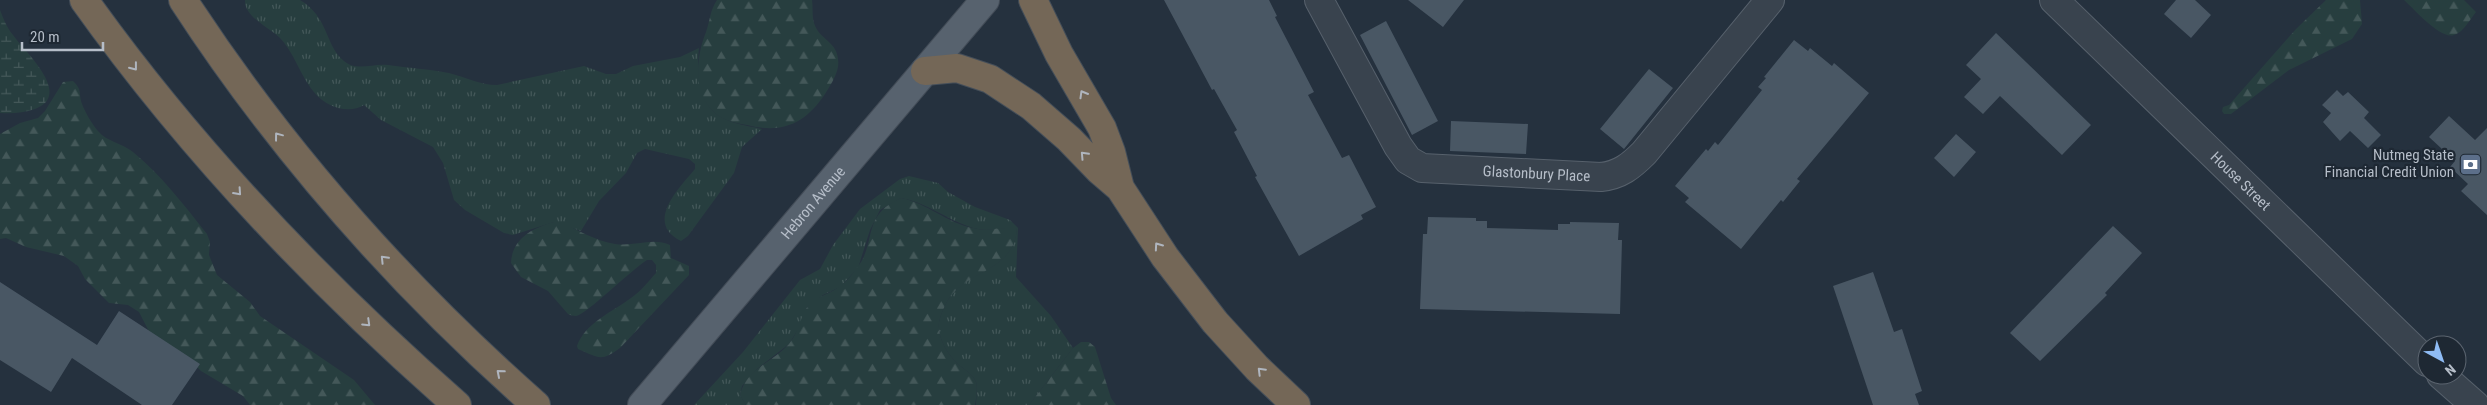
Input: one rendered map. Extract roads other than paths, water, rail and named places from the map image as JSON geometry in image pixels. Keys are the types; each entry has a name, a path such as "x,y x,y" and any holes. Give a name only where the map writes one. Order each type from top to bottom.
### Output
{"highway":[{"path":"84,0 156,96 212,163 270,227 387,344 457,405"},
{"path":"183,0 250,98 333,202 423,300 486,361 536,405"},
{"path":"1033,0 1059,54 1102,128 1111,152 1120,188"},
{"path":"925,71 957,68 975,73 999,84 1046,118 1120,188 1150,235 1196,298 1239,349 1296,405"}],"main road":[{"name":"Hebron Avenue","path":"643,404 985,0"}],"street":[{"name":"Glastonbury Place","path":"1318,0 1398,146 1408,160 1422,168 1601,177 1616,176 1631,166 1644,153 1770,0"},
{"name":"House Street","path":"2054,0 2417,352"},
{"path":"2452,385 2475,405"}],"place":[{"name":"Nutmeg State Financial Credit Union","path":"2470,164"}]}
